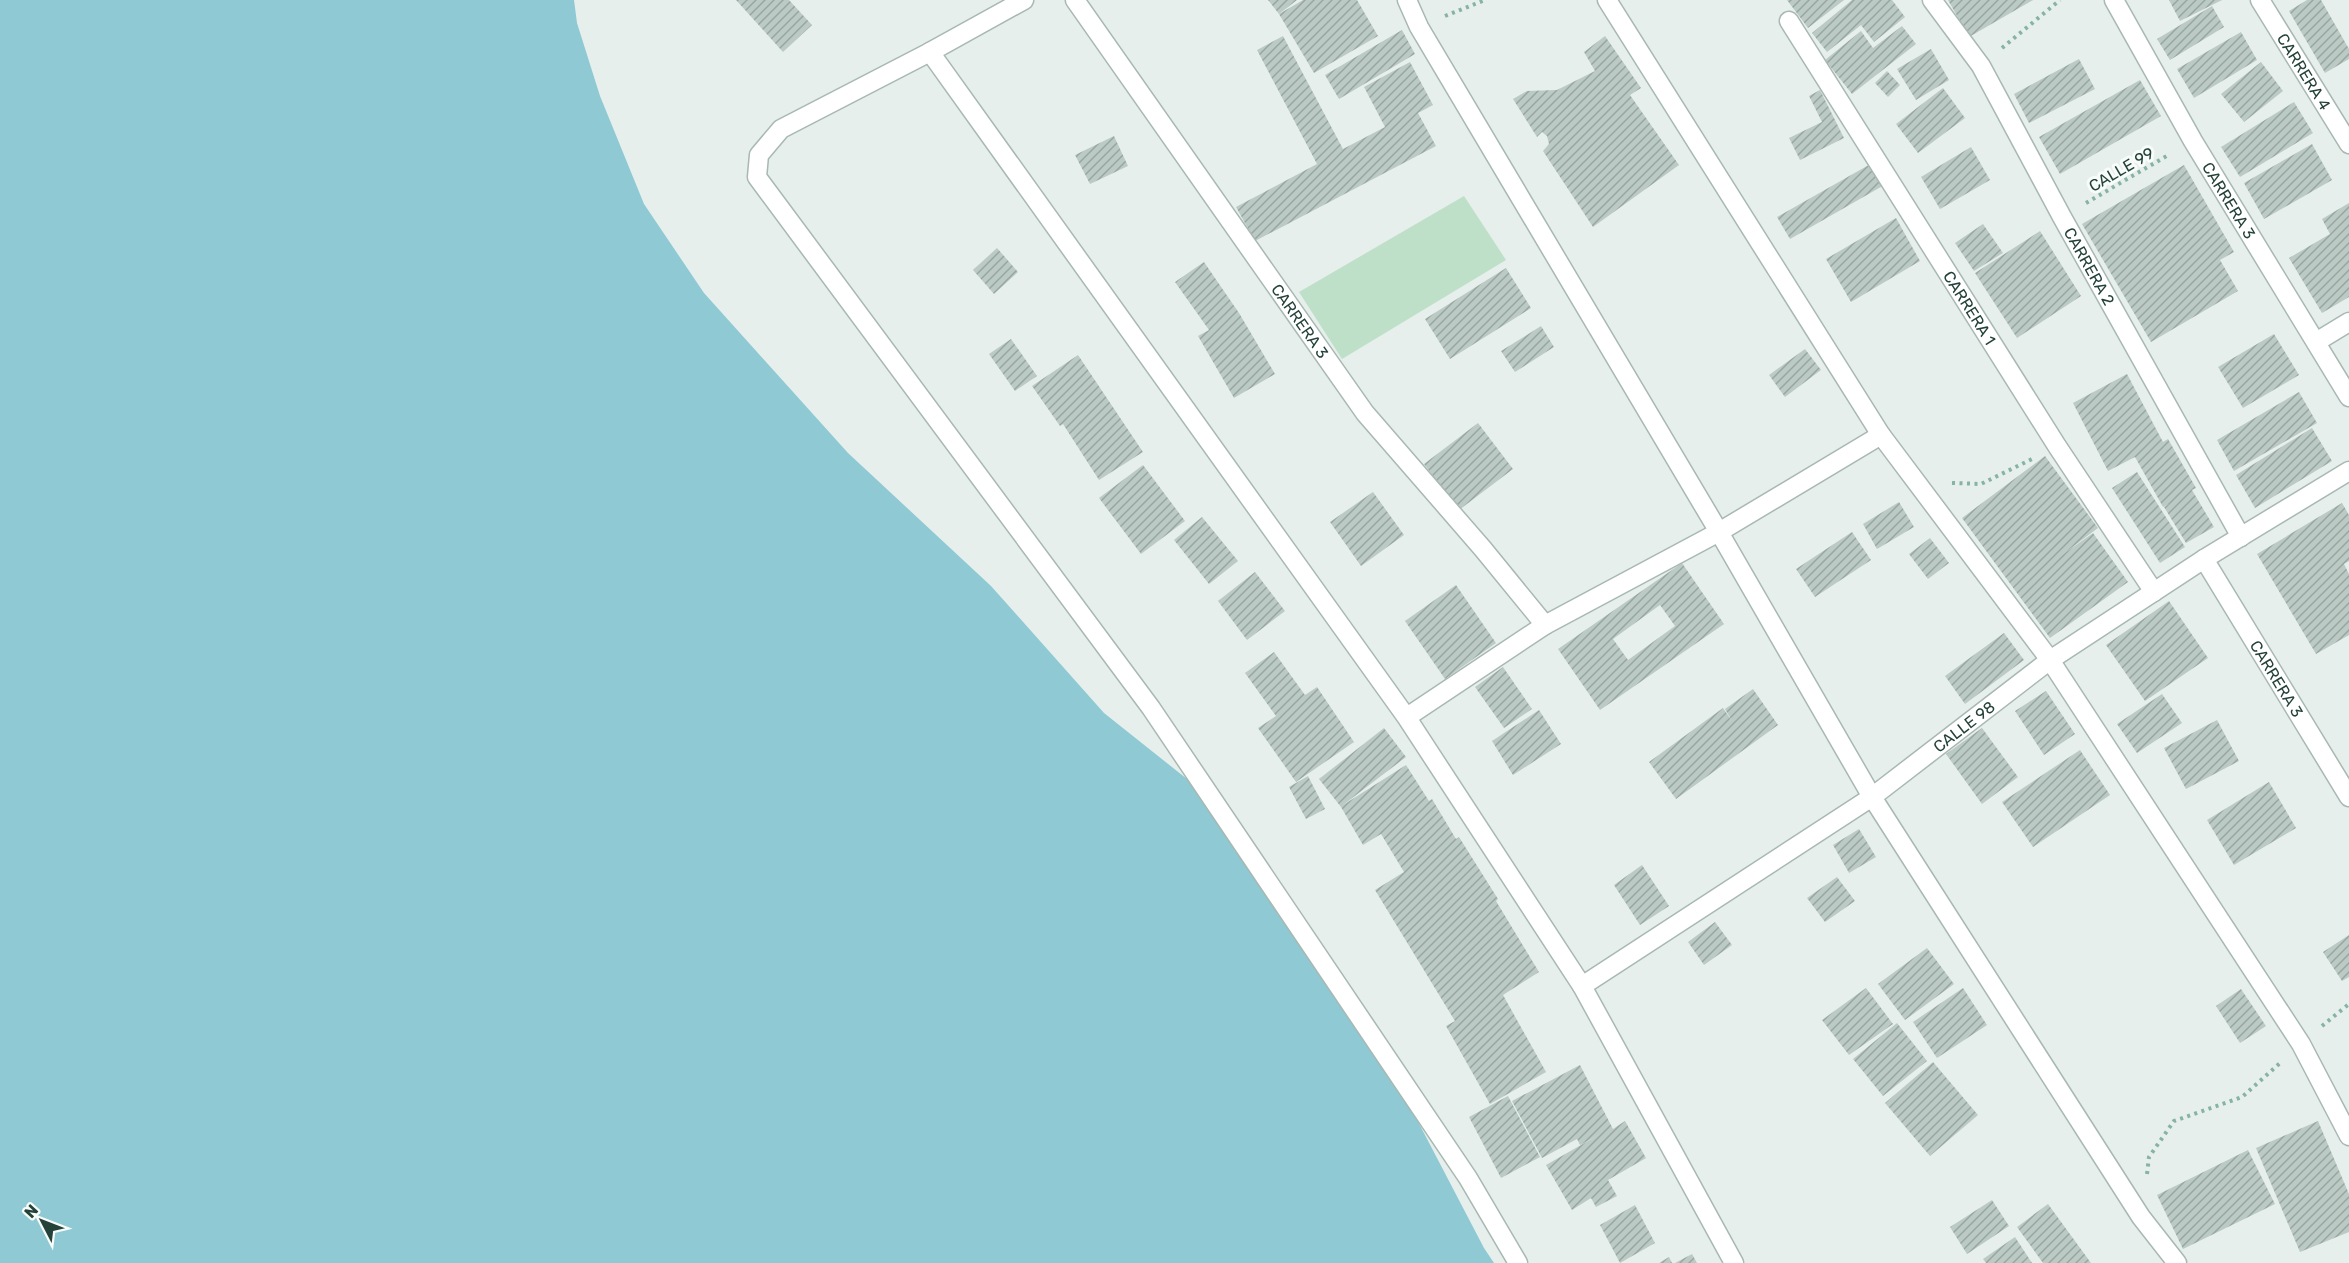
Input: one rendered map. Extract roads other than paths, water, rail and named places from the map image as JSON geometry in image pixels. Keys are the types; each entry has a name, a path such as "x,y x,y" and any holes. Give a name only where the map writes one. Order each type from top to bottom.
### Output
{"street":[{"path":"1024,0 930,52 781,129 759,155 757,177 1151,708 1468,1178 1518,1263"},
{"name":"CARRERA 3","path":"1075,0 1365,413 1484,549 1545,625"},
{"path":"1407,0 1419,27 1719,532 1872,797 2141,1217 2177,1263"},
{"path":"1607,0 1881,435 2050,660 2301,1044 2349,1136"},
{"name":"CARRERA 2","path":"1932,0 1981,66 2062,217 2241,537"},
{"name":"CARRERA 3","path":"2114,0 2193,141 2349,397"},
{"name":"CARRERA 4","path":"2260,0 2349,144"},
{"name":"CARRERA 1","path":"1789,21 2057,446 2154,592"},
{"path":"930,52 1407,717 1582,986 1734,1263"},
{"path":"2316,342 2349,322"},
{"path":"1407,717 1545,625 1719,532 1881,435"},
{"name":"CALLE 98","path":"1582,986 1872,797 2050,660 2204,560 2349,471"},
{"name":"CARRERA 3","path":"2204,560 2349,797"}],"water":[{"path":"0,0 574,0 577,23 600,96 644,204 704,293 848,453 991,586 1104,713 1236,818 1343,1009 1414,1114 1494,1263 0,1263"}]}
